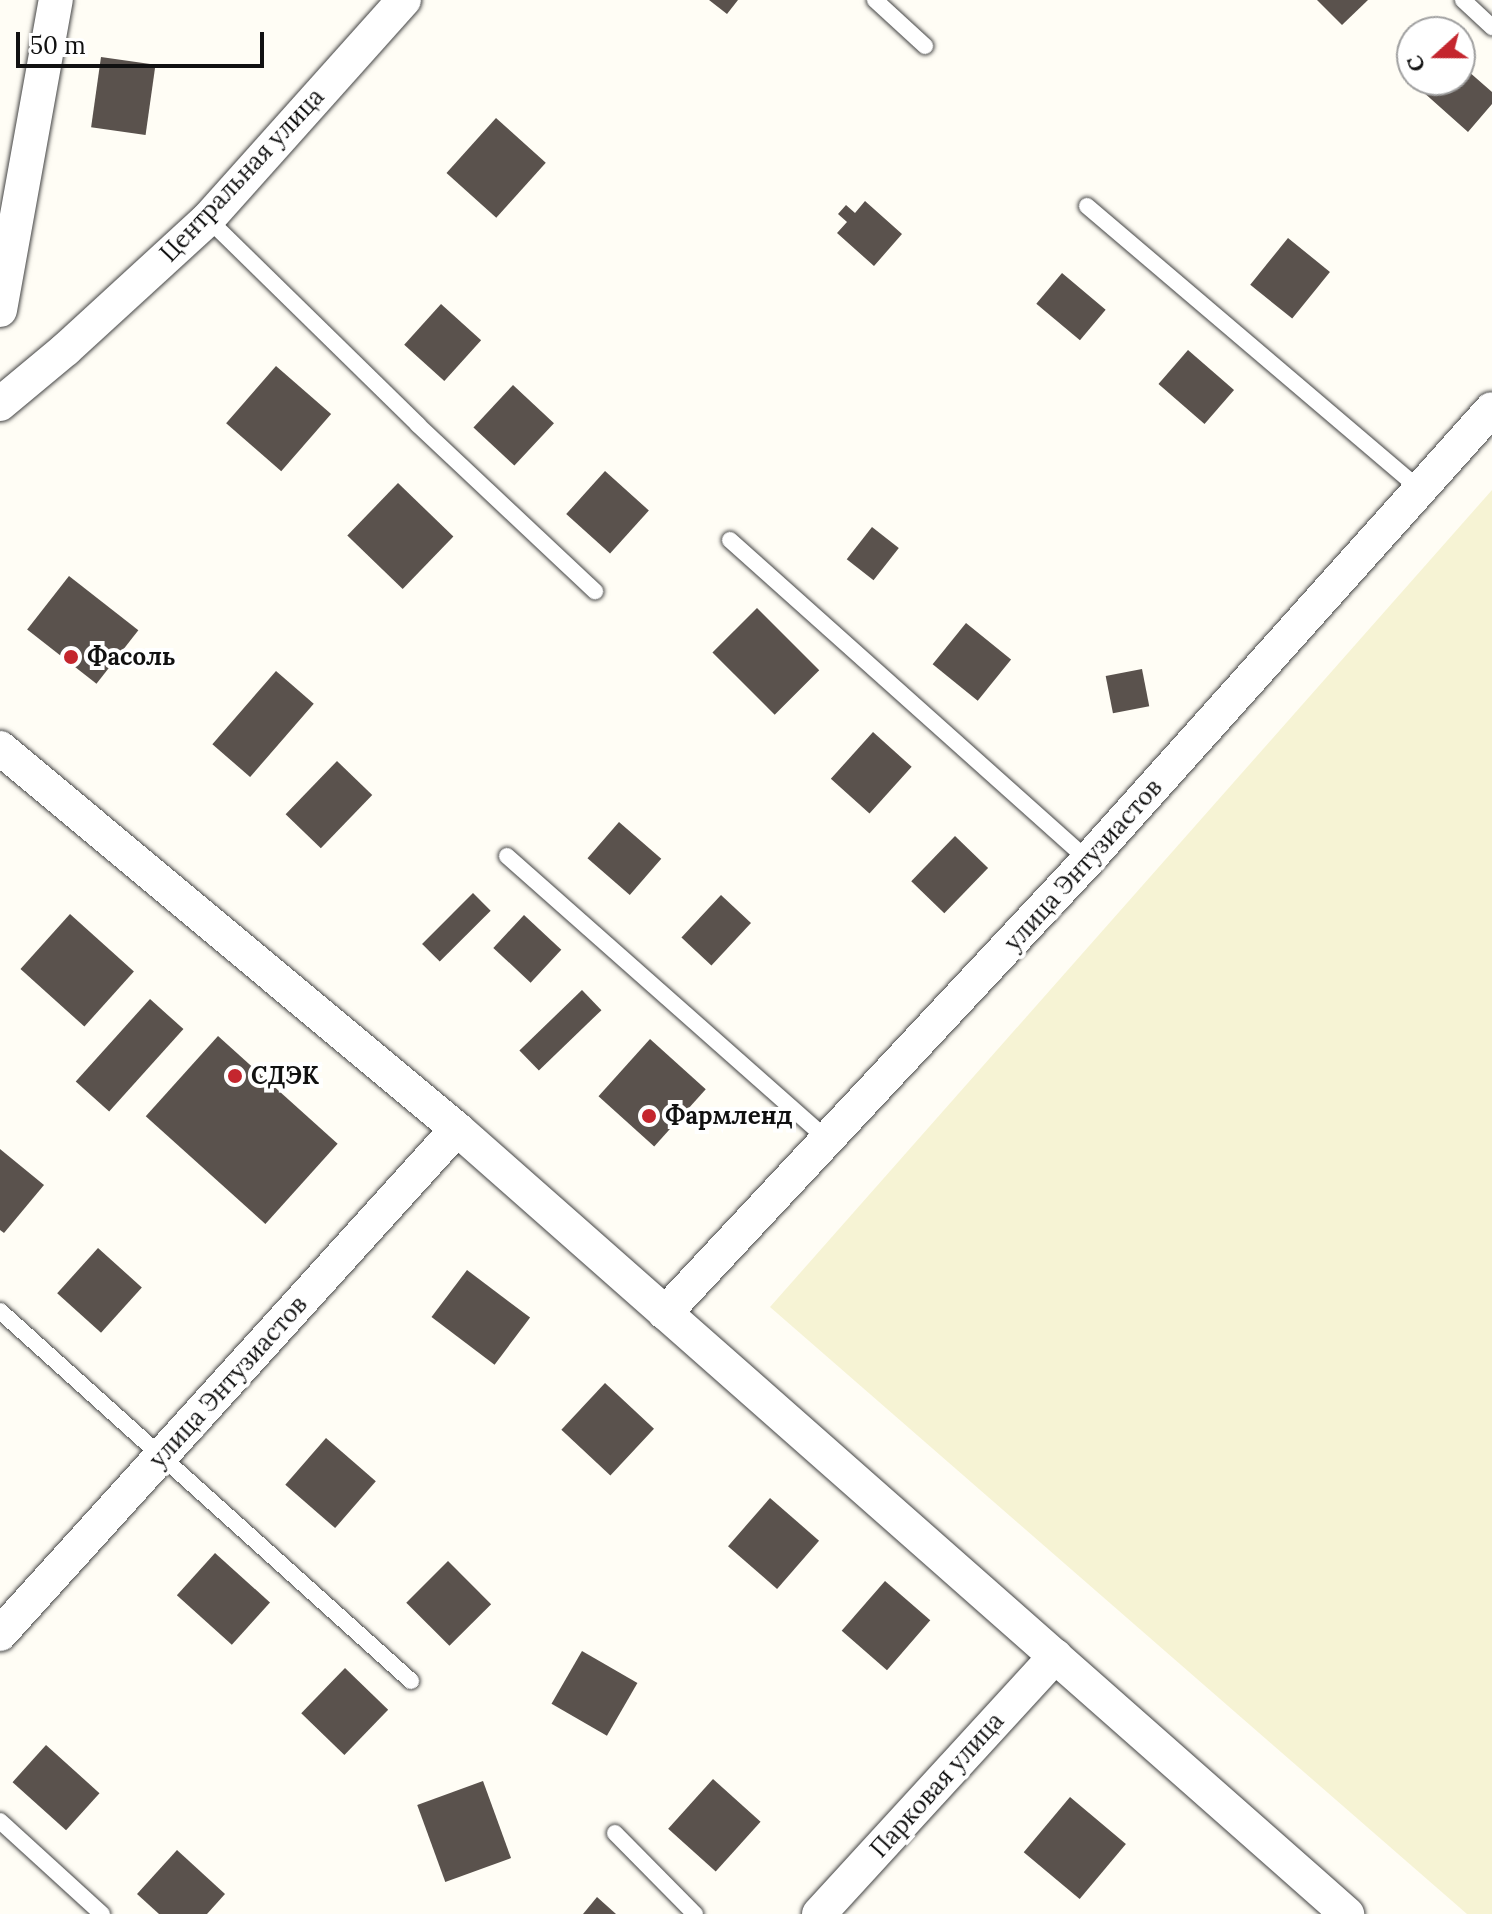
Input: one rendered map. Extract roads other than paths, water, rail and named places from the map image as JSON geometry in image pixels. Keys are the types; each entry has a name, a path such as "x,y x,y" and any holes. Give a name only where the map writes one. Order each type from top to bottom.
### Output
{"street":[{"path":"0,310 56,0"},
{"name":"Центральная улица","path":"0,404 66,349 208,219 404,0"},
{"name":"улица Энтузиастов","path":"665,1313 829,1141 1088,860 1492,409"},
{"path":"0,748 457,1129 1347,1914"},
{"name":"улица Энтузиастов","path":"0,1634 457,1129"},
{"name":"Парковая улица","path":"819,1914 1055,1656"}],"lane":[{"path":"875,0 925,46"},
{"path":"1463,0 1492,27"},
{"path":"1087,206 1419,489"},
{"path":"208,219 418,425 595,591"},
{"path":"730,540 1088,860"},
{"path":"507,856 829,1141"},
{"path":"0,1311 411,1681"},
{"path":"0,1821 102,1914"},
{"path":"615,1833 695,1914"}],"place":[{"name":"Фасоль","path":"71,657"},
{"name":"СДЭК","path":"235,1076"},
{"name":"Фармленд","path":"649,1116"}]}
